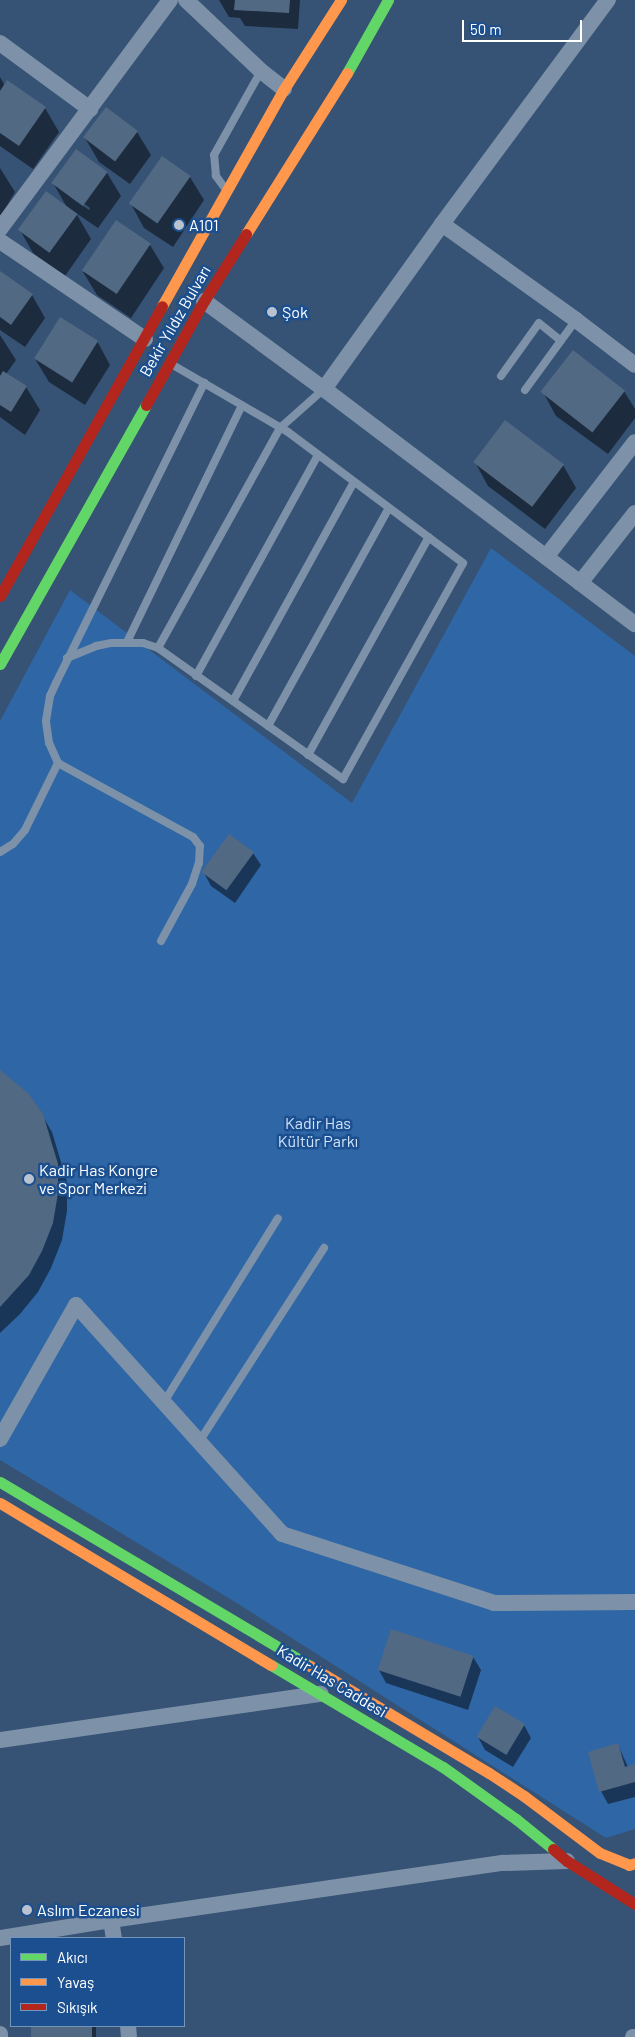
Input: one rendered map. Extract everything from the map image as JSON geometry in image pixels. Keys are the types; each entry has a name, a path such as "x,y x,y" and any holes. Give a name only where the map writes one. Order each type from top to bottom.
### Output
{"street":[{"path":"0,229 170,0"},
{"path":"186,0 261,71 284,89"},
{"name":"Bekir Yıldız Bulvarı","path":"0,596 284,89 341,0"},
{"name":"Bekir Yıldız Bulvarı","path":"0,664 168,362 352,64 388,0"},
{"path":"324,389 442,224 608,0"},
{"path":"0,43 90,109"},
{"path":"442,224 576,320 635,365"},
{"path":"0,240 145,338"},
{"path":"204,301 634,622"},
{"path":"546,557 635,442"},
{"path":"580,583 635,513"},
{"path":"0,1439 76,1305 282,1534 494,1603 635,1602"},
{"name":"Kadir Has Caddesi","path":"0,1482 489,1773 555,1818 600,1853 629,1865 635,1863"},
{"name":"Kadir Has Caddesi","path":"0,1503 443,1767 516,1819 567,1861 635,1904"},
{"path":"0,1740 321,1694"},
{"path":"0,1938 504,1863 567,1861"},
{"path":"111,1920 114,1937"}],"lane":[{"path":"227,191 216,176 214,155 261,71"},
{"path":"524,390 576,320"},
{"path":"501,376 539,324 561,341"},
{"path":"68,658 96,646 127,642 143,643 158,648 343,779 462,562 280,428 168,362"},
{"path":"161,941 192,884 199,863 200,846 193,837 58,764 49,743 46,721 50,696 204,383"},
{"path":"158,648 280,428 324,389"},
{"path":"127,642 242,405"},
{"path":"196,676 318,455"},
{"path":"233,701 354,482"},
{"path":"268,726 389,508"},
{"path":"308,755 428,537"},
{"path":"0,852 13,844 25,830 58,764"},
{"path":"164,1402 278,1218"},
{"path":"199,1442 324,1248"}],"green space":[{"name":"Kadir Has Kültür Parkı","path":"491,548 635,656 635,1829 606,1838 240,1605 0,1460 0,721 70,590 352,803"}],"building":[{"path":"235,0 290,0 289,13 234,10"},
{"path":"7,80 46,107 19,146 0,133 0,91"},
{"path":"106,107 138,131 115,161 83,137"},
{"path":"76,149 108,172 83,206 51,183"},
{"path":"162,156 191,176 157,224 129,204"},
{"path":"46,191 78,214 49,253 18,230"},
{"path":"116,220 151,243 117,294 82,271"},
{"path":"0,271 33,294 11,325 0,317"},
{"path":"60,317 98,341 72,382 34,359"},
{"path":"573,350 625,391 592,432 540,392"},
{"path":"3,371 27,386 11,412 0,405 0,376"},
{"path":"505,420 564,465 532,507 473,462"},
{"path":"229,834 254,852 226,890 201,872"},
{"name":"Kadir Has Kongre ve Spor Merkezi","path":"0,1070 28,1093 43,1114 58,1164 58,1193 53,1223 42,1251 29,1275 0,1307"},
{"path":"391,1629 474,1656 460,1697 378,1670"},
{"path":"495,1706 525,1724 506,1755 476,1737"},
{"path":"618,1743 625,1767 635,1764 635,1782 599,1792 588,1752"},
{"path":"31,2027 92,2027 92,2037 31,2037"}],"traffic: fast":[{"path":"347,73 388,0"},
{"path":"0,664 146,405"},
{"path":"0,1482 310,1666"},
{"path":"271,1665 443,1767 516,1819 553,1849"}],"traffic: slow":[{"path":"162,306 284,89 341,0"},
{"path":"246,234 347,73"},
{"path":"0,1503 271,1665"},
{"path":"310,1666 489,1773 524,1796 600,1853 629,1865 635,1863"}],"traffic: jam":[{"path":"146,405 204,301 246,234"},
{"path":"0,596 162,306"},
{"path":"553,1849 567,1861 635,1904"}],"place":[{"name":"A101","path":"179,225"},
{"name":"Şok","path":"272,312"},
{"name":"Kadir Has Kongre ve Spor Merkezi","path":"29,1179"},
{"name":"Aslım Eczanesi","path":"27,1910"}]}
